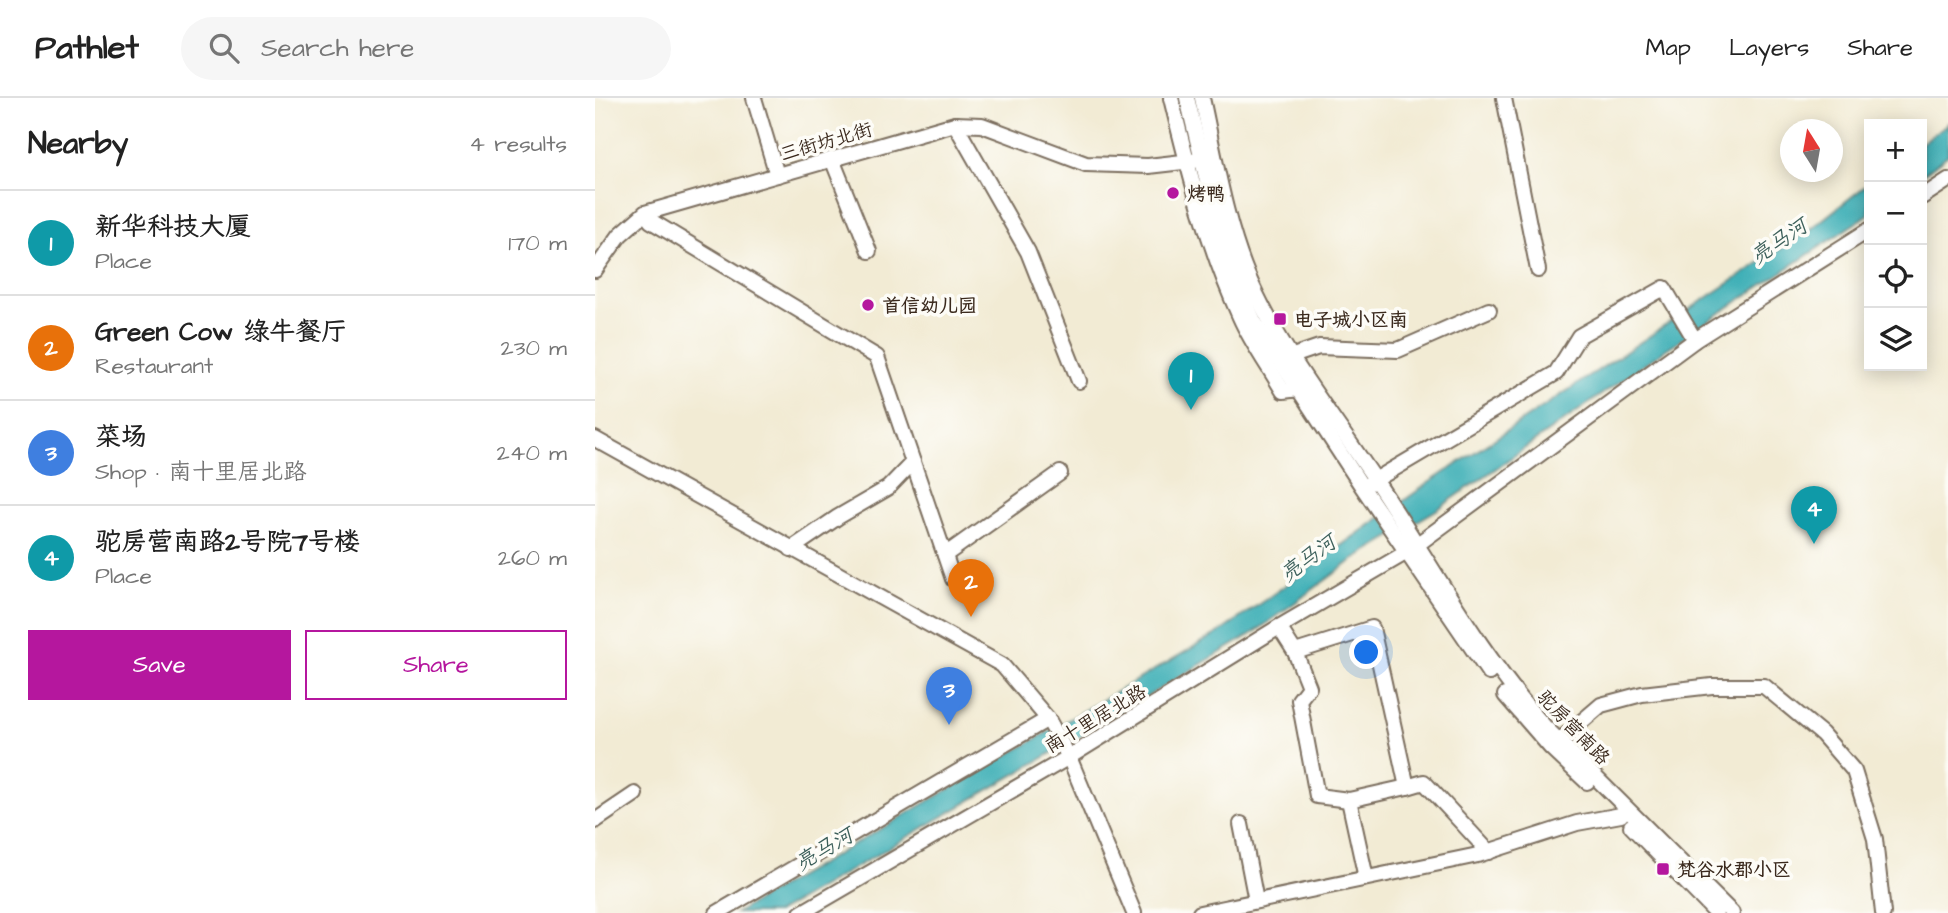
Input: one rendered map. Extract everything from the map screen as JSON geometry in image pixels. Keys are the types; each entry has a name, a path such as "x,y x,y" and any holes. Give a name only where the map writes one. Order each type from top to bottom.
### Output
{"street":[{"path":"754,98 777,175"},
{"path":"1171,98 1201,160"},
{"path":"1187,98 1222,243 1254,321 1285,359 1369,484"},
{"path":"1202,98 1201,160 1217,264 1241,320 1283,391 1299,389"},
{"path":"1504,98 1538,270"},
{"path":"955,124 1028,252 1079,381"},
{"name":"三街坊北街","path":"595,270 620,235 645,213 955,124 982,125 1086,164 1113,167 1201,160"},
{"path":"832,159 869,251"},
{"path":"1927,194 1948,180"},
{"path":"645,213 651,221 877,357 953,579"},
{"name":"南十里居北路","path":"801,913 1069,757 1412,548 1695,340 1864,233"},
{"path":"1369,484 1556,373 1579,335 1664,288 1695,340"},
{"path":"1285,359 1319,347 1398,351 1489,310"},
{"path":"1285,359 1299,389 1369,484"},
{"path":"595,439 1002,665 1048,719 1069,757 1133,913"},
{"path":"791,549 888,488 913,462"},
{"path":"945,555 1060,473"},
{"name":"驼房营南路","path":"1369,484 1492,677 1518,711 1732,913"},
{"path":"1279,627 1295,652 1309,687 1299,700 1317,796 1349,800 1424,782 1484,854"},
{"path":"1295,652 1372,628 1407,787"},
{"path":"1555,744 1601,705 1642,694 1712,686 1764,686 1822,734 1854,771 1875,839 1883,913"},
{"path":"717,913 1048,719"},
{"name":"驼房营南路","path":"1555,744 1716,913"},
{"path":"595,821 635,794"},
{"path":"1349,800 1366,877"},
{"path":"1200,913 1234,910 1256,901 1484,854 1577,823 1621,816"},
{"path":"1241,824 1256,901"}],"water":[{"path":"1948,123 1948,155 1927,171 1927,139"},
{"path":"1864,187 1864,217 1665,350 1438,509 1357,557 1255,632 777,913 736,913 1223,630 1427,484 1812,228"}],"place":[{"name":"烤鸭","path":"1173,193"},
{"name":"首信幼儿园","path":"868,305"},
{"name":"电子城小区南","path":"1280,319"},
{"name":"新华科技大厦","path":"1191,410"},
{"name":"驼房营南路2号院7号楼","path":"1814,544"},
{"name":"Green Cow 绿牛餐厅","path":"971,617"},
{"name":"菜场","path":"949,725"},
{"name":"梵谷水郡小区","path":"1663,869"}],"water label":[{"name":"亮马河","path":"1779,241"},
{"name":"亮马河","path":"1308,558"},
{"name":"亮马河","path":"824,849"}]}
